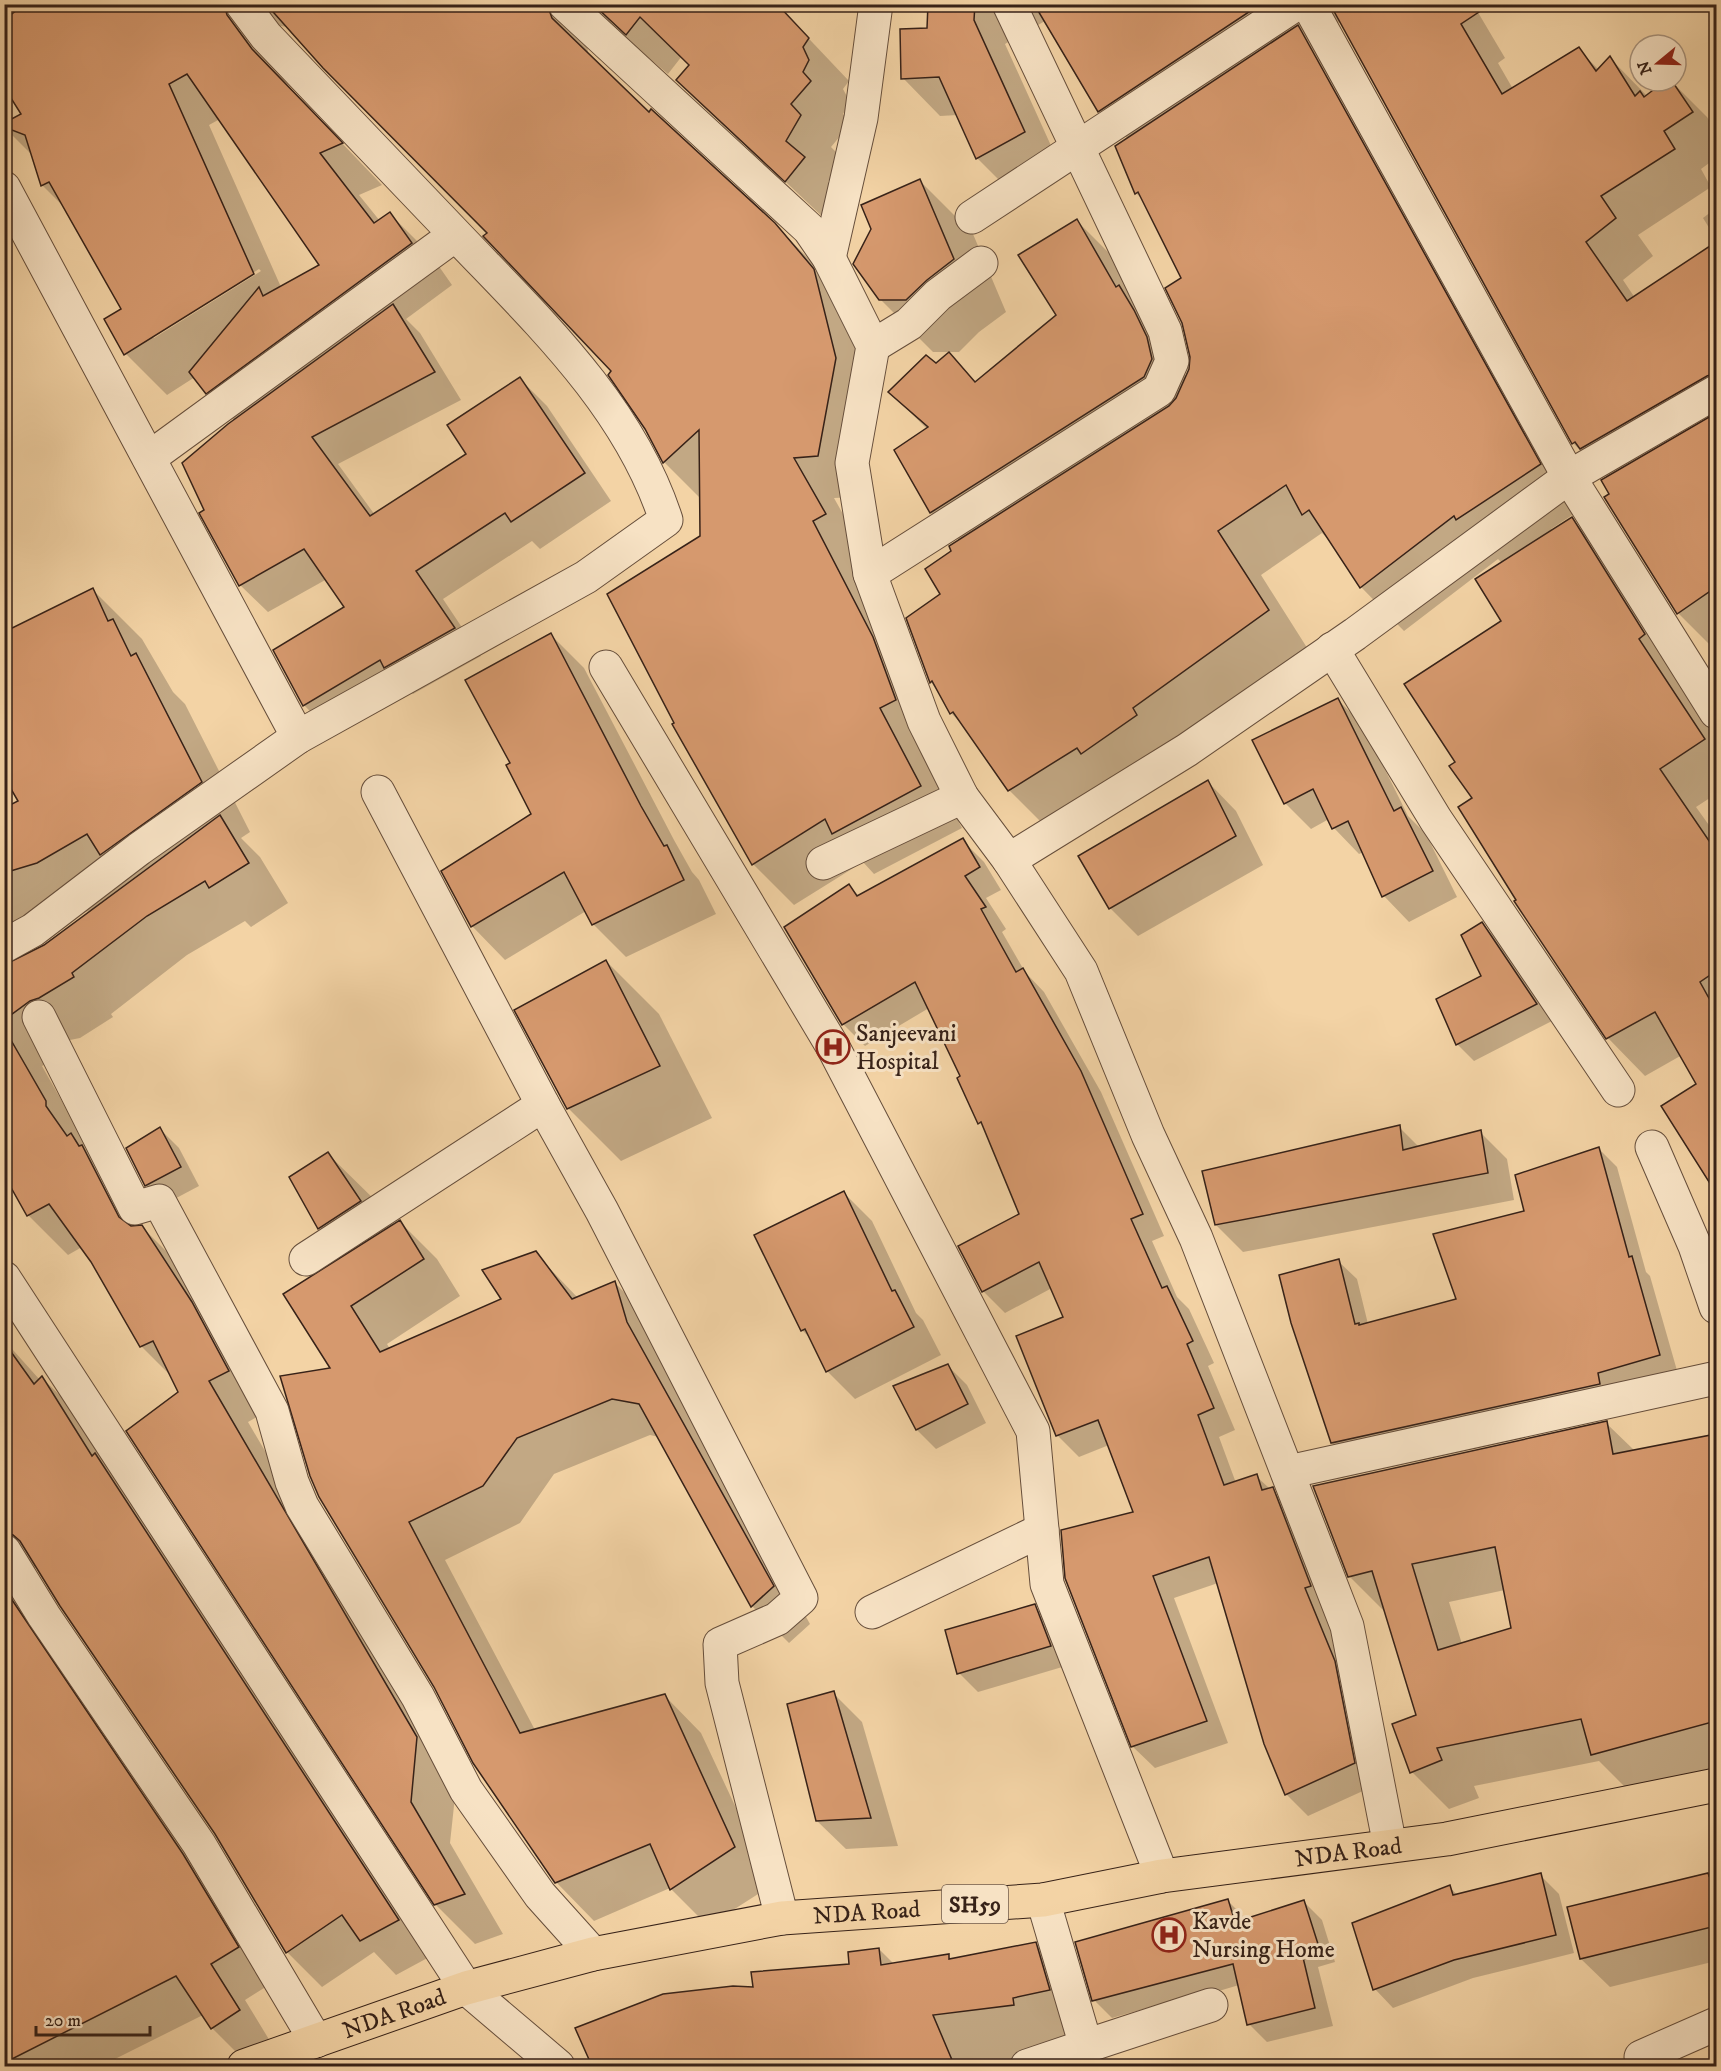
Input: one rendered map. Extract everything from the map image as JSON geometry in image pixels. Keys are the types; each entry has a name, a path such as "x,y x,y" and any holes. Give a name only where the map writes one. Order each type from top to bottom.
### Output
{"main road":[{"name":"NDA Road","path":"244,2067 466,1988 593,1953 782,1918 1043,1900 1162,1876 1447,1839 1716,1785"}],"street":[{"path":"4,946 33,930 139,849 298,737 586,577 666,520 656,488 633,442 603,397 522,304 266,36 242,4"},
{"path":"565,4 809,229 829,258 873,346 852,463 870,573 924,721 962,797 1009,860 1081,971 1148,1135 1196,1238 1347,1626 1390,1846"},
{"path":"829,258 861,118 876,4"},
{"path":"870,573 1159,390 1172,361 1165,331 1010,4"},
{"path":"972,217 1296,4"},
{"path":"1308,4 1569,477 1716,712"},
{"path":"4,188 298,737"},
{"path":"149,458 455,235"},
{"path":"873,346 909,324 938,295 981,263"},
{"path":"1009,860 1186,750 1332,649 1569,477 1716,392"},
{"path":"1332,649 1436,820 1618,1090"},
{"path":"606,667 833,1047 1033,1431 1047,1584 1162,1876"},
{"path":"378,792 543,1105 602,1211 801,1598 777,1619 720,1644 722,1683 782,1918"},
{"path":"823,863 962,797"},
{"path":"39,1017 135,1208 159,1201 272,1411 292,1482 302,1506 418,1698 465,1790 540,1895 593,1953"},
{"path":"306,1259 543,1105"},
{"path":"1652,1147 1695,1246 1716,1306"},
{"path":"4,1278 466,1988 558,2067"},
{"path":"1288,1472 1716,1378"},
{"path":"872,1612 1042,1530"},
{"path":"4,1551 45,1616 199,1844 316,2041"},
{"path":"1043,1900 1086,2046"},
{"path":"1027,2067 1211,2005"},
{"path":"1641,2057 1716,2024"}],"building":[{"path":"25,4 224,4 227,15 252,49 343,143 320,153 374,223 390,212 412,243 206,394 189,372 259,287 263,296 319,265 187,74 169,84 254,274 124,355 104,319 121,309 49,182 41,186 25,135 4,127 4,123 21,114 4,87 4,20"},
{"path":"266,4 547,4 552,18 649,112 651,109 775,223 814,269 836,358 818,456 794,458 826,514 813,521 873,637 896,700 880,708 921,786 832,834 825,819 752,865 672,724 674,723 607,594 700,536 699,430 663,463 645,429 608,375 611,371 483,236 487,233 323,68"},
{"path":"593,4 777,4 809,38 803,47 809,60 803,72 811,81 791,104 801,115 786,141 805,157 785,182 676,80 689,65 640,17 626,35"},
{"path":"928,4 975,4 974,20 1025,132 976,159 939,77 901,79 900,29 927,28"},
{"path":"1034,4 1261,4 1098,112"},
{"path":"1330,4 1491,4 1461,24 1502,94 1579,47 1596,71 1610,56 1628,85 1628,93 1633,93 1635,96 1641,93 1644,97 1649,93 1680,93 1693,112 1664,131 1675,149 1601,196 1616,218 1586,242 1627,301 1716,242 1716,373 1580,449 1575,442 1572,444"},
{"path":"1298,25 1541,464 1456,520 1454,516 1360,588 1309,510 1302,515 1286,485 1218,531 1269,610 1133,708 1137,715 1081,754 1077,748 1008,791 953,712 950,714 932,681 930,683 906,618 940,594 925,569 951,551 949,546 1169,406 1176,398 1189,369 1190,357 1182,323 1165,288 1181,278 1138,192 1135,194 1115,146"},
{"path":"920,179 954,259 906,300 879,300 853,264 871,229 861,205"},
{"path":"1077,219 1116,287 1119,285 1134,310 1147,337 1152,359 1144,377 930,513 894,450 928,427 888,392 926,355 936,363 949,352 975,382 1056,315 1018,255"},
{"path":"393,304 435,372 312,437 370,516 466,454 447,425 520,377 585,473 511,522 505,513 416,571 455,628 384,668 380,660 303,706 273,650 344,607 304,549 239,586 199,513 204,510 182,463 228,424"},
{"path":"1716,413 1716,587 1677,614 1604,497 1609,494 1601,480"},
{"path":"1572,517 1645,634 1639,639 1705,739 1660,769 1716,851 1716,971 1700,982 1716,1011 1716,1193 1661,1106 1696,1084 1655,1012 1606,1039 1514,901 1516,900 1458,807 1472,798 1449,766 1455,762 1404,684 1501,621 1475,579"},
{"path":"93,588 108,621 113,619 131,656 136,653 202,782 100,855 87,834 37,863 4,873 4,808 18,801 4,777 4,632"},
{"path":"551,633 641,806 664,846 667,845 684,880 592,925 564,872 471,927 441,871 531,814 506,765 510,763 465,680"},
{"path":"1338,698 1394,811 1401,807 1433,871 1382,897 1348,821 1332,829 1313,789 1284,804 1252,740"},
{"path":"1208,780 1236,836 1109,909 1078,856"},
{"path":"220,815 249,863 209,888 205,881 147,916 72,973 74,977 30,1001 4,1020 4,965 44,945"},
{"path":"963,838 980,867 965,876 986,907 981,909 1016,972 1023,968 1081,1071 1143,1214 1131,1219 1162,1288 1167,1286 1193,1341 1187,1344 1214,1408 1198,1415 1224,1485 1257,1474 1262,1490 1273,1487 1311,1586 1305,1588 1335,1661 1355,1763 1285,1795 1264,1744 1209,1557 1153,1576 1207,1721 1131,1747 1065,1578 1061,1530 1133,1512 1098,1420 1056,1436 1016,1336 1063,1317 1039,1262 982,1292 958,1246 1019,1214 981,1122 978,1124 957,1078 960,1076 915,982 842,1025 784,927 849,884 857,896"},
{"path":"1482,922 1537,1004 1456,1045 1436,999 1481,976 1461,935"},
{"path":"606,960 660,1066 567,1109 514,1010"},
{"path":"4,1028 46,1101 46,1106 67,1136 71,1133 79,1146 82,1145 119,1217 131,1226 142,1225 192,1302 229,1371 209,1381 417,1737 411,1802 465,1894 434,1905 126,1431 178,1392 153,1341 140,1347 91,1262 49,1204 27,1216 4,1175"},
{"path":"1400,1125 1403,1150 1481,1130 1488,1173 1215,1225 1202,1171"},
{"path":"160,1127 181,1167 145,1186 126,1148"},
{"path":"1599,1147 1629,1257 1632,1256 1660,1355 1598,1373 1600,1384 1331,1443 1291,1323 1279,1275 1339,1259 1355,1324 1359,1323 1359,1325 1456,1299 1433,1234 1524,1211 1515,1175"},
{"path":"328,1152 361,1201 318,1229 289,1177"},
{"path":"844,1191 892,1291 895,1290 914,1327 826,1372 805,1329 801,1331 754,1235"},
{"path":"400,1220 424,1259 351,1306 380,1352 501,1299 482,1270 536,1251 572,1299 615,1281 627,1322 774,1586 751,1607 639,1404 612,1399 517,1438 483,1486 409,1522 520,1733 665,1694 735,1847 670,1890 650,1844 555,1883 473,1763 434,1687 319,1497 310,1476 280,1376 330,1368 283,1294"},
{"path":"4,1342 34,1384 42,1376 92,1456 95,1453 399,1920 360,1941 342,1915 286,1953 215,1834 60,1606 20,1541 4,1532"},
{"path":"948,1364 968,1404 916,1430 893,1386"},
{"path":"1607,1421 1613,1454 1716,1434 1716,1721 1591,1755 1581,1719 1437,1748 1442,1760 1410,1773 1392,1724 1416,1715 1372,1571 1348,1577 1313,1486","holes":["1495,1547 1511,1628 1438,1650 1412,1564"]},
{"path":"4,1588 183,1854 239,1947 211,1964 240,2010 211,2029 176,1976 4,2063"},
{"path":"1035,1604 1051,1646 957,1674 945,1630"},
{"path":"834,1691 871,1818 816,1821 787,1704"},
{"path":"1541,1873 1556,1935 1454,1960 1373,1990 1352,1923 1450,1885 1453,1895"},
{"path":"1708,1873 1709,1876 1716,1874 1716,1926 1580,1959 1567,1907"},
{"path":"1228,1899 1235,1922 1304,1900 1318,1944 1301,1949 1315,2008 1247,2025 1233,1964 1092,2001 1075,1942"},
{"path":"1036,1942 1050,1990 1013,1998 1014,2005 933,2015 955,2067 598,2067 597,2063 591,2064 575,2028 663,1994 733,1986 753,1987 751,1972 849,1964 848,1952 879,1948 881,1965 949,1954 949,1959"}],"place":[{"name":"Sanjeevani Hospital","path":"833,1047"},
{"name":"Kavde Nursing Home","path":"1169,1935"}]}
